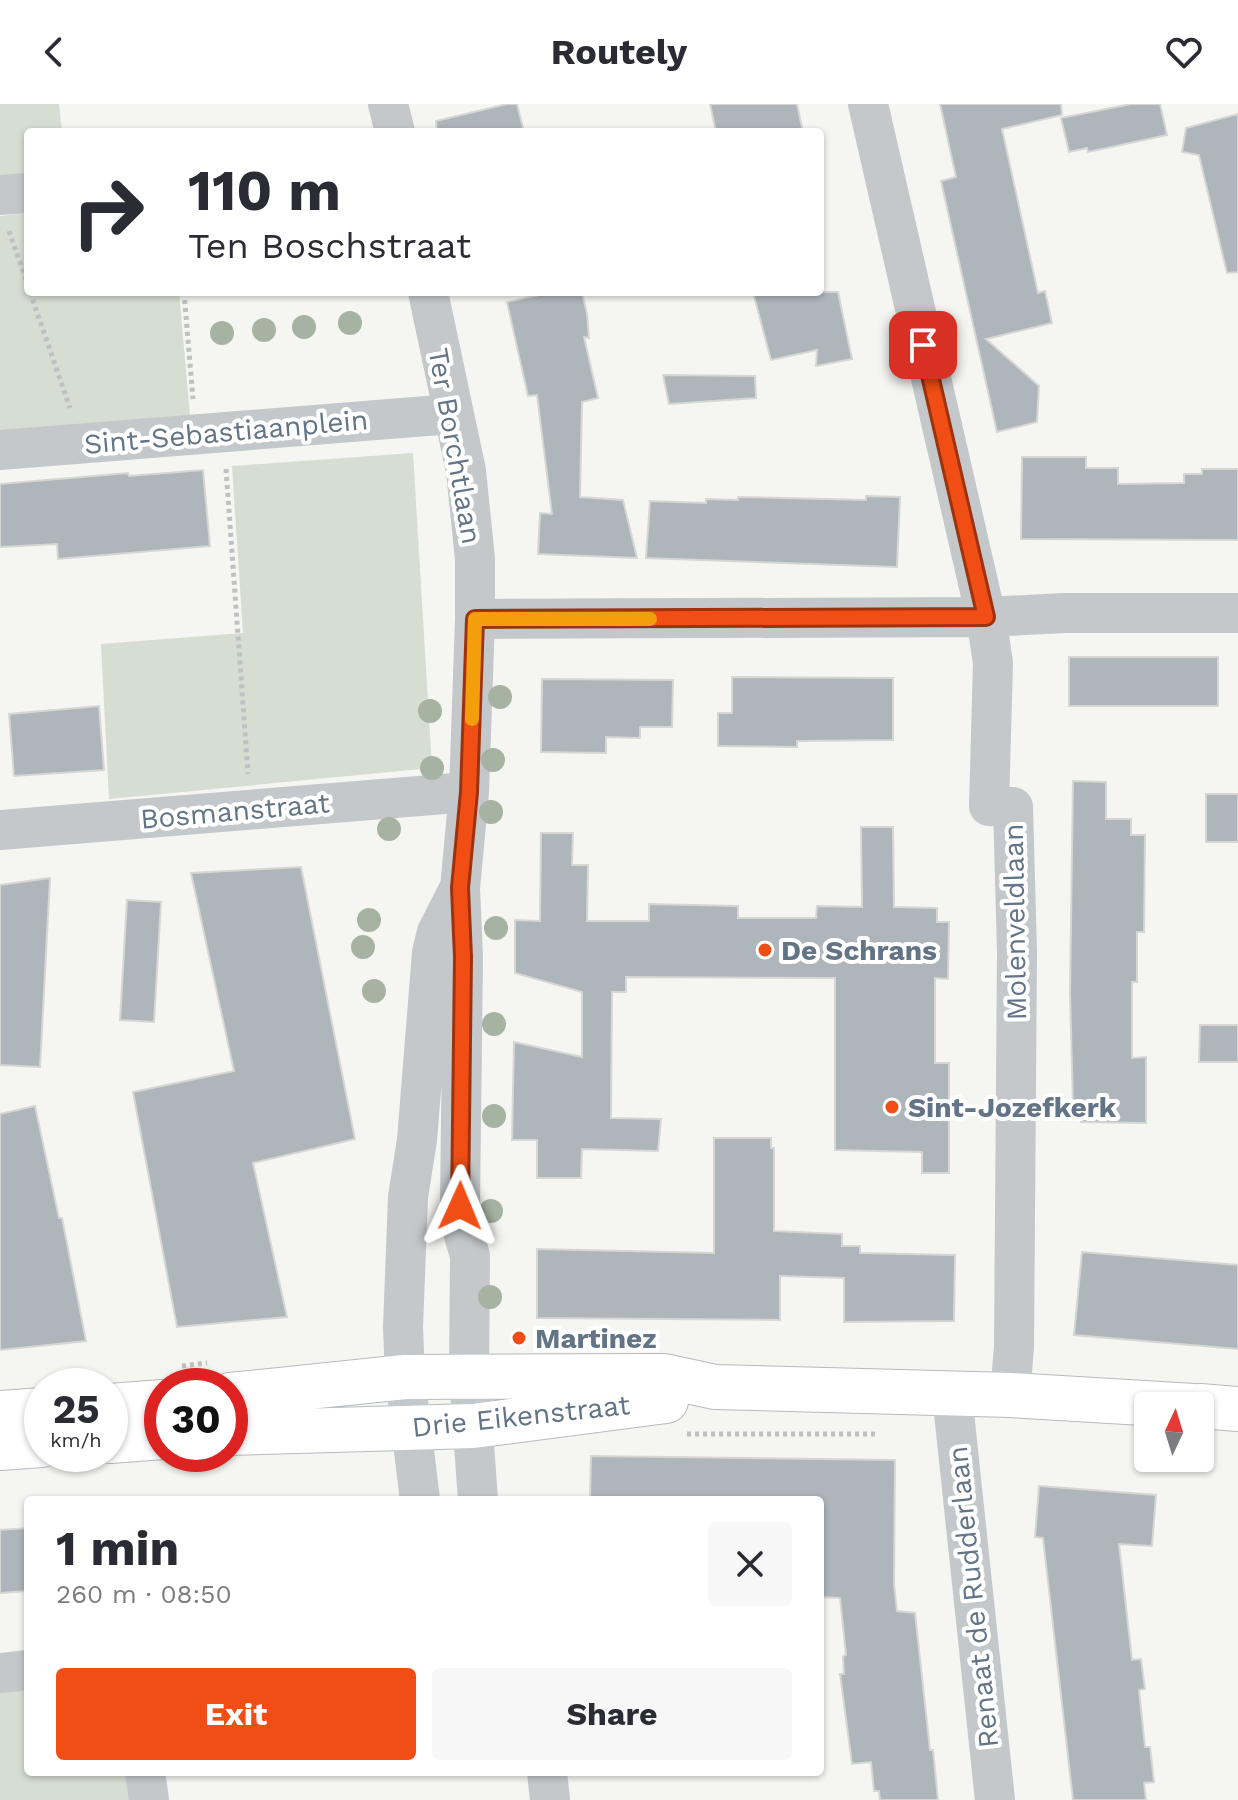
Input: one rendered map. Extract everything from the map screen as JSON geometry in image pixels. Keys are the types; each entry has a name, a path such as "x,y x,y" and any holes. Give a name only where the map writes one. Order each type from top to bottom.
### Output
{"street":[{"path":"388,104 394,128"},
{"name":"Molenveldlaan","path":"868,104 986,617 993,663 989,806 1013,807 1017,952 1014,1347 1010,1395"},
{"name":"Ter Borchtlaan","path":"429,296 466,471 475,559 469,792 460,888 463,957 460,1206 461,1225 470,1256 469,1375 478,1496"},
{"name":"Sint-Sebastiaanplein","path":"0,450 452,414"},
{"path":"475,619 1238,613"},
{"name":"Bosmanstraat","path":"0,830 469,792"},
{"name":"Ter Borchtlaan","path":"419,1496 405,1377 403,1327 408,1197 417,1140 432,953 437,932 460,888"},
{"name":"Drie Eikenstraat","path":"248,1393 405,1377 664,1376 715,1387 1010,1395 1134,1402"},
{"name":"Drie Eikenstraat","path":"248,1433 473,1426 665,1401 715,1387"},
{"name":"Renaat de Rudderlaan","path":"952,1394 995,1800"},
{"path":"1214,1407 1238,1409"},
{"path":"0,1413 24,1411"},
{"path":"0,1448 24,1446"},
{"path":"0,1673 24,1670"},
{"path":"146,1776 149,1800"},
{"path":"547,1776 550,1800"}],"path":[{"path":"11,202 24,265"},
{"path":"31,296 82,444"},
{"path":"185,296 210,432 251,810"}],"shaded area":[{"path":"0,104 59,104 62,128 24,128 24,178 0,180"},
{"path":"24,213 24,296 179,296 190,416 0,431 0,216"},
{"path":"413,453 432,768 109,799 101,644 243,633 232,466"},
{"path":"24,1690 24,1776 134,1776 137,1800 0,1800 0,1693"}],"building":[{"path":"517,104 523,128 437,128 436,121"},
{"path":"710,104 797,104 802,128 715,128"},
{"path":"940,104 1061,104 1062,115 1002,129 1038,293 1045,291 1052,323 986,339 1039,386 1037,422 997,432 941,181 956,177"},
{"path":"1131,104 1160,104 1167,135 1088,152 1087,148 1069,152 1061,118"},
{"path":"1238,114 1238,272 1227,273 1199,155 1182,152 1186,128"},
{"path":"824,292 838,292 852,359 816,366 817,350 771,360 754,296 824,296"},
{"path":"535,296 583,296 589,338 584,337 598,398 582,402 580,497 623,500 637,558 538,554 540,513 552,514 537,395 528,396 507,302"},
{"path":"663,375 755,376 756,398 669,404"},
{"path":"1022,457 1086,457 1086,468 1118,468 1118,484 1184,483 1184,474 1202,474 1202,469 1238,469 1238,540 1021,539"},
{"path":"203,470 210,546 58,559 57,544 0,547 0,484"},
{"path":"866,496 900,497 897,567 646,558 650,501 706,503 706,499 738,500 738,497 866,500"},
{"path":"1069,657 1218,657 1218,706 1069,706"},
{"path":"732,677 893,678 893,740 797,741 797,747 718,746 718,713 732,713"},
{"path":"542,679 673,680 672,727 640,727 640,738 606,737 606,753 541,752"},
{"path":"99,706 104,770 14,776 9,714"},
{"path":"1073,781 1106,782 1106,819 1131,819 1131,835 1145,835 1144,932 1137,932 1137,982 1132,982 1132,1058 1146,1057 1146,1123 1081,1122 1081,1104 1073,1105 1070,993"},
{"path":"1206,794 1238,794 1238,842 1206,842"},
{"path":"861,827 893,827 894,907 937,908 937,922 949,922 948,979 935,978 935,1063 949,1063 949,1173 922,1173 922,1152 835,1150 835,978 626,977 626,992 612,992 611,1118 661,1119 658,1151 582,1149 581,1178 537,1178 537,1140 512,1140 514,1042 582,1057 582,992 515,973 515,920 540,921 541,833 573,833 572,865 588,865 587,921 649,921 649,904 738,906 738,918 816,918 817,906 862,907"},
{"path":"301,867 355,1139 253,1163 287,1317 177,1327 133,1092 234,1071 191,873"},
{"path":"50,878 40,1067 0,1065 0,885"},
{"path":"127,900 161,902 154,1022 120,1020"},
{"path":"1200,1025 1238,1025 1238,1062 1199,1062"},
{"path":"35,1106 59,1218 62,1218 86,1341 0,1350 0,1114"},
{"path":"714,1138 771,1138 771,1148 774,1148 774,1231 842,1234 842,1246 860,1246 860,1253 955,1255 954,1321 844,1322 844,1278 780,1276 780,1320 537,1318 537,1249 714,1253"},
{"path":"1082,1252 1238,1265 1238,1349 1074,1335"},
{"path":"591,1456 895,1460 894,1584 897,1611 915,1613 938,1800 880,1800 879,1791 874,1791 871,1762 852,1764 840,1674 844,1674 843,1656 846,1655 840,1598 824,1597 824,1496 590,1496"},
{"path":"1039,1486 1156,1495 1152,1546 1119,1544 1132,1660 1141,1659 1145,1689 1139,1690 1145,1747 1150,1747 1154,1782 1144,1783 1146,1800 1073,1800 1043,1538 1035,1537"},
{"path":"24,1528 24,1591 0,1593 0,1530"}],"slow traffic":[{"path":"472,719 475,619 650,619"}],"place":[{"name":"De Schrans","path":"765,950"},
{"name":"Sint-Jozefkerk","path":"892,1107"},
{"name":"Martinez","path":"519,1338"}],"route":[{"path":"460,1206 463,957 460,888 469,792 475,619 986,617 923,345"}]}
